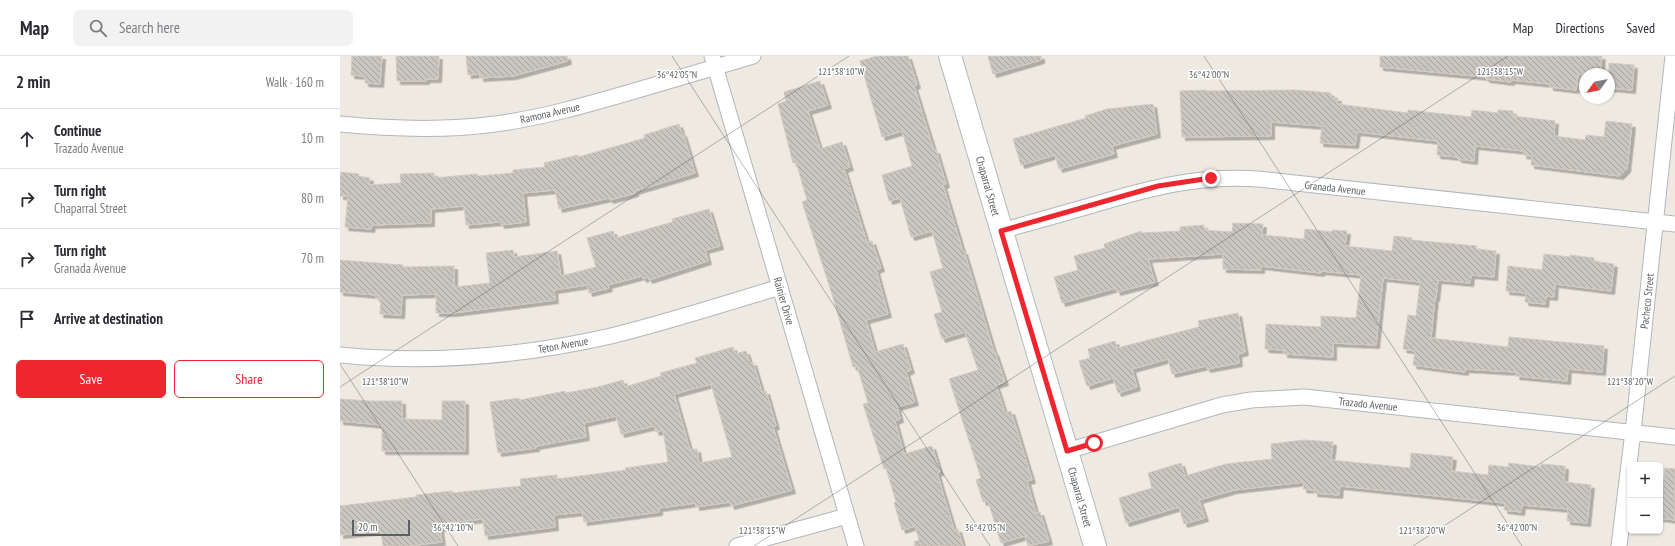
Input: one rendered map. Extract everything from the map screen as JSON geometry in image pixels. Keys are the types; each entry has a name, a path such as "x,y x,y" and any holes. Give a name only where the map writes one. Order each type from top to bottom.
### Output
{"street":[{"name":"Ramona Avenue","path":"340,124 364,127 431,129 515,121 590,103 714,62 753,56"},
{"name":"Chaparral Street","path":"950,56 1095,546"},
{"name":"Pacheco Street","path":"1619,546 1633,432 1673,56"},
{"name":"Rainier Drive","path":"714,62 856,546"},
{"name":"Granada Avenue","path":"1001,231 1158,186 1196,180 1227,178 1258,179 1675,224"},
{"name":"Teton Avenue","path":"340,355 389,358 454,357 495,355 552,347 618,334 780,287"},
{"name":"Trazado Avenue","path":"1067,451 1222,405 1277,398 1304,397 1675,437"},
{"path":"737,546 847,516"}],"building":[{"path":"352,56 382,56 380,84 365,83 365,76 351,75"},
{"path":"396,56 439,56 438,79 426,79 426,81 397,81"},
{"path":"466,56 567,56 568,61 513,76 480,78 480,74 468,75"},
{"path":"877,56 908,56 917,85 914,86 946,184 943,185 994,352 1005,382 996,385 1005,413 1011,411 1032,480 1027,481 1036,513 1040,512 1049,541 1028,546 1025,536 1001,543 988,501 983,502 976,480 981,478 949,379 978,370 965,332 942,339 934,314 942,312 930,272 943,268 932,231 911,237 900,198 889,201 882,175 912,166 902,131 882,137 860,61"},
{"path":"988,56 1041,56 1041,60 993,74"},
{"path":"1380,56 1602,56 1601,68 1579,68 1576,90 1550,87 1550,84 1511,80 1511,82 1486,79 1486,77 1380,67"},
{"path":"1609,63 1634,65 1632,90 1615,89 1615,68 1609,68"},
{"path":"820,81 828,105 808,111 820,149 842,142 850,167 844,169 867,243 872,241 881,268 876,270 888,314 866,320 875,352 903,344 911,370 906,372 915,402 897,407 900,419 895,421 904,454 932,446 940,472 937,473 954,530 958,529 963,546 915,546 914,542 919,540 915,526 902,530 886,468 884,469 863,404 868,403 857,366 853,367 831,291 802,202 807,200 796,162 793,163 778,104 786,101 784,92"},
{"path":"1296,90 1331,93 1331,98 1338,98 1337,104 1408,113 1408,110 1471,117 1472,110 1498,113 1498,110 1513,111 1513,116 1555,121 1554,136 1585,140 1586,135 1604,137 1606,121 1632,124 1627,169 1620,176 1531,165 1532,156 1523,155 1524,151 1475,146 1474,161 1458,159 1458,157 1437,155 1438,141 1357,132 1355,145 1320,143 1322,126 1271,122 1271,136 1182,137 1180,91"},
{"path":"1153,104 1157,134 1112,146 1114,154 1059,169 1055,155 1021,165 1013,139 1086,118 1085,116 1107,109"},
{"path":"679,124 695,173 635,191 635,193 610,200 609,198 559,209 555,190 523,193 526,222 501,225 500,222 466,225 464,206 431,209 431,223 372,225 371,229 345,227 348,196 340,196 340,172 359,174 358,176 370,178 369,185 401,183 400,174 434,173 434,178 477,174 478,176 513,173 513,170 545,167 544,163 578,155 578,157 645,138 644,135"},
{"path":"709,209 720,246 705,250 708,261 649,280 648,277 643,279 642,276 608,285 609,288 589,293 587,285 554,290 555,300 453,313 436,313 436,294 402,295 401,315 380,314 381,298 376,298 376,295 340,292 340,260 403,265 403,267 454,266 454,287 490,283 486,253 513,250 514,257 557,251 561,276 596,267 587,238 613,231 615,238 673,222 672,219"},
{"path":"1233,223 1263,224 1262,235 1304,239 1305,229 1332,232 1332,230 1347,231 1345,246 1392,251 1394,236 1412,238 1411,240 1477,246 1476,249 1496,251 1494,277 1471,275 1470,283 1438,280 1431,338 1508,347 1509,337 1604,346 1602,372 1568,369 1567,381 1516,376 1517,372 1465,369 1465,372 1413,365 1415,351 1403,349 1408,315 1416,316 1420,282 1383,278 1376,345 1333,343 1333,357 1284,354 1284,350 1265,349 1266,324 1321,327 1321,316 1356,318 1361,275 1321,271 1321,273 1261,266 1261,270 1223,269 1223,254 1148,259 1155,282 1117,292 1116,288 1062,303 1054,277 1078,270 1074,256 1105,248 1104,244 1141,231 1141,233 1180,231 1180,227 1204,225 1204,230 1232,232"},
{"path":"1544,254 1594,258 1594,261 1614,264 1611,291 1555,284 1554,297 1546,296 1545,304 1525,302 1526,293 1506,291 1508,266 1542,270"},
{"path":"1238,313 1245,352 1238,354 1239,363 1207,369 1206,366 1172,374 1168,359 1132,369 1137,387 1118,393 1113,378 1087,386 1079,361 1090,358 1088,349 1115,341 1117,348 1199,327 1198,321"},
{"path":"733,347 735,354 746,351 750,363 753,362 762,392 766,391 776,426 773,427 792,490 731,506 730,502 696,507 696,503 659,508 659,512 584,522 582,512 554,515 555,527 485,536 483,519 445,523 446,527 440,528 442,542 408,546 383,546 381,531 340,535 340,506 452,491 452,493 521,486 520,479 557,475 557,479 626,470 625,468 668,462 663,430 656,432 654,426 621,434 616,416 584,423 586,437 536,446 536,448 498,453 490,402 519,398 520,400 565,391 566,393 598,387 623,380 625,387 661,376 660,373 697,363 695,358","holes":["711,384 732,457 699,463 697,449 690,450 674,394"]},
{"path":"340,399 402,401 402,419 442,420 442,401 465,401 465,451 382,451 382,425 340,421"},
{"path":"1304,440 1333,442 1331,460 1410,468 1411,453 1453,457 1451,471 1488,475 1489,465 1508,467 1509,463 1541,467 1541,464 1565,466 1564,482 1591,485 1587,523 1567,521 1568,509 1522,505 1521,512 1504,510 1505,503 1340,486 1339,495 1314,493 1315,490 1303,489 1304,482 1234,490 1199,500 1205,518 1184,524 1179,507 1126,523 1119,498 1152,488 1148,473 1181,463 1185,476 1226,464 1272,459 1271,444"},
{"path":"1665,468 1675,469 1675,520 1663,518 1663,488"}],"route":[{"path":"1094,443 1067,451 1001,231 1158,186 1211,178"}]}
